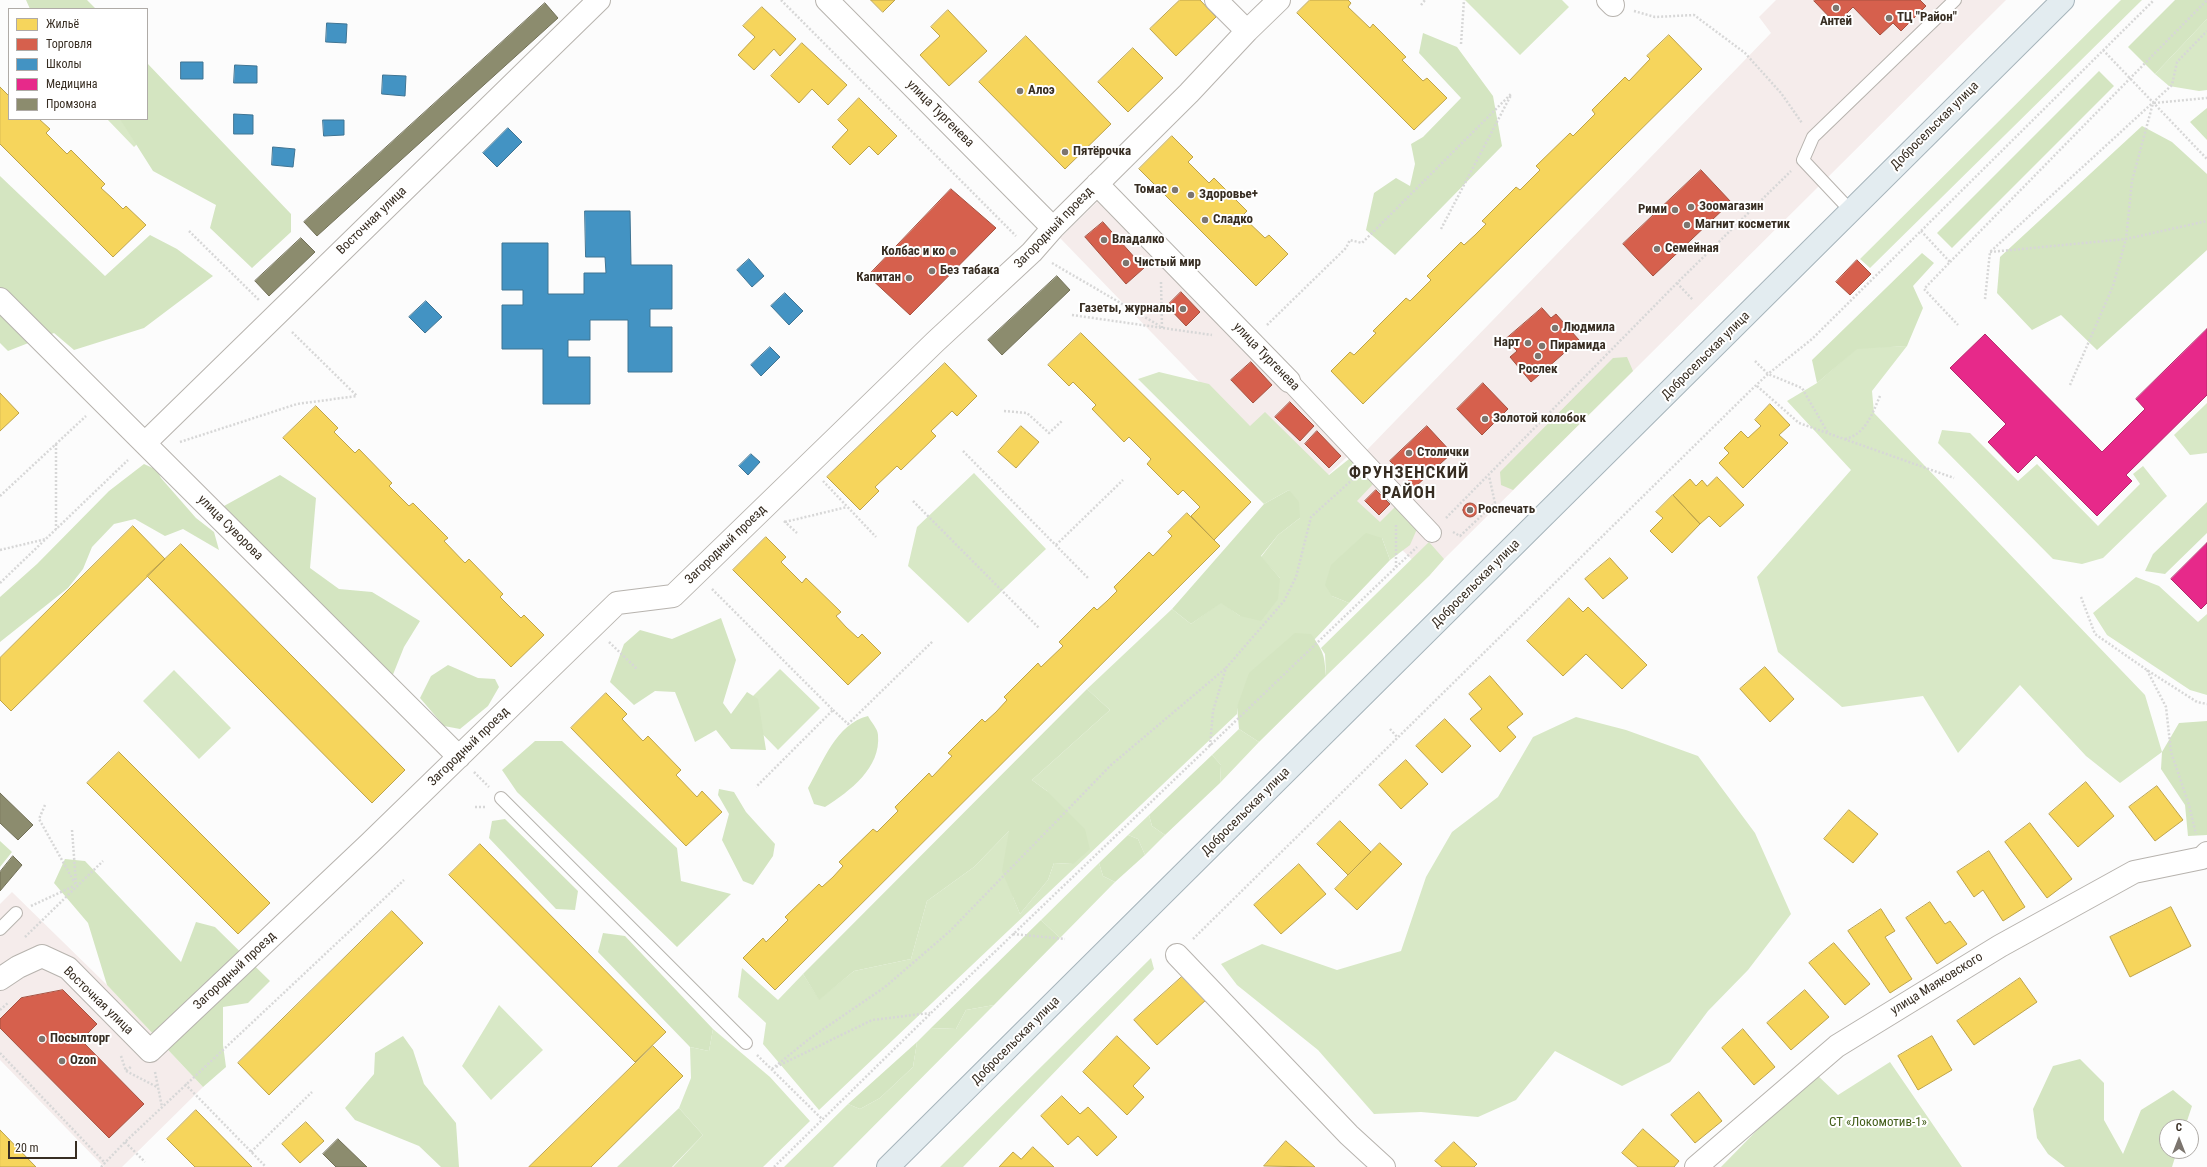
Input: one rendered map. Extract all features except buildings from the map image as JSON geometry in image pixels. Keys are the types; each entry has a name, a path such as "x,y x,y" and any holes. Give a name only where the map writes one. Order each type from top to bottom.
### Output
{"main road":[{"name":"Добросельская улица","path":"888,1167 1681,382 1850,210 2063,0"}],"street":[{"name":"Восточная улица","path":"145,443 599,0"},
{"name":"улица Тургенева","path":"827,0 1053,228"},
{"path":"1216,0 1247,31"},
{"name":"Загородный проезд","path":"150,1051 459,757 617,603 673,596 936,342 1032,252 1053,228 1189,93 1247,31 1279,0"},
{"name":"улица Тургенева","path":"1097,184 1289,380 1395,495 1436,529"},
{"name":"улица Суворова","path":"0,299 459,757"},
{"name":"улица Маяковского","path":"1696,1167 1837,1046 2000,946 2134,872 2205,855"},
{"path":"1177,955 1349,1135 1384,1167"},
{"name":"Восточная улица","path":"0,979 18,967 42,956 68,968 150,1051"}],"lane":[{"path":"1850,210 1803,160 1813,137 1955,0"},
{"path":"501,798 746,1043"},
{"path":"0,929 16,913"}],"path":[{"path":"781,0 1032,252 1162,328"},
{"path":"1421,5 1426,0"},
{"path":"1461,44 1464,0"},
{"path":"1177,955 1768,374 1812,339 2154,0"},
{"path":"1958,325 1924,289 2207,0"},
{"path":"1655,17 1694,15 1744,53 1780,93 1813,137"},
{"path":"1985,300 1990,252 2172,85 2177,62 2207,31"},
{"path":"2103,50 2207,159"},
{"path":"1250,341 1346,248 1350,240 1362,243 1512,93 1442,229"},
{"path":"2153,103 2207,98"},
{"path":"2070,385 2113,286 2126,239 2132,181 2153,103"},
{"path":"774,1167 930,1013 1436,529 1677,283 1803,160"},
{"path":"1990,252 2126,239 2207,222"},
{"path":"0,583 145,443 176,443 297,404 357,396 189,231"},
{"path":"1921,231 1950,262"},
{"path":"1160,250 1162,328"},
{"path":"1677,283 1694,300"},
{"path":"1072,314 1213,335"},
{"path":"1755,361 1768,374 1802,388 1828,433"},
{"path":"1757,386 1799,423 1954,478"},
{"path":"1845,439 1854,437 1867,426 1880,396"},
{"path":"0,496 102,401"},
{"path":"1004,411 1027,413 1049,433 1063,420"},
{"path":"56,444 56,529"},
{"path":"964,451 1089,579"},
{"path":"772,1069 809,1039 885,987 950,931 1112,765 1226,668 1284,601 1296,577 1311,517 1347,487 1366,463"},
{"path":"808,465 876,537"},
{"path":"1436,529 1460,536 1495,503 1488,476"},
{"path":"1056,545 1123,480"},
{"path":"1395,495 1396,567"},
{"path":"913,501 1039,628"},
{"path":"785,522 848,507"},
{"path":"0,550 46,538"},
{"path":"696,574 848,724 933,642"},
{"path":"2081,597 2095,634 2197,702 2207,704"},
{"path":"624,656 637,669"},
{"path":"1210,746 1213,711 1226,668"},
{"path":"2147,670 2166,707 2171,752 2205,855"},
{"path":"756,787 833,710"},
{"path":"1390,729 1398,738"},
{"path":"45,805 39,819 76,885"},
{"path":"72,830 76,885"},
{"path":"39,926 76,885 102,861"},
{"path":"101,1167 124,1142 185,1084 404,880"},
{"path":"16,913 76,885"},
{"path":"1013,934 1065,939"},
{"path":"0,1010 9,1002"},
{"path":"772,1069 872,1020 930,1013"},
{"path":"746,1043 822,1119"},
{"path":"150,1051 162,1107"},
{"path":"0,1053 105,1163"},
{"path":"126,1071 158,1087"},
{"path":"185,1084 266,1167"},
{"path":"251,1152 312,1092"},
{"path":"124,1142 145,1162"}],"shaded area":[{"path":"1776,0 2006,0 1444,559 1429,576 1334,484 1771,33 1759,17"},
{"path":"1101,198 1349,455 1308,494 1060,238"},
{"path":"12,892 107,985 203,1087 122,1167 104,1167 0,1060 0,904"}],"green space":[{"path":"26,0 87,0 95,8 30,8"},
{"path":"1465,0 1562,0 1569,7 1520,55"},
{"path":"2121,0 2142,0 1870,268 1860,259"},
{"path":"2175,0 2207,0 2207,19 2155,74 2128,47"},
{"path":"2207,19 2207,90 2199,91 2169,86 2155,74"},
{"path":"1423,33 1457,47 1493,96 1502,146 1395,255 1366,230 1374,193 1396,178 1410,186 1415,164 1411,144 1423,137 1461,98 1419,53"},
{"path":"148,64 291,214 291,232 252,268 210,228 216,205 153,171 121,120 148,120"},
{"path":"2099,71 2114,86 1952,248 1937,233"},
{"path":"2207,108 2207,140 2190,122"},
{"path":"148,118 164,118 134,147 108,120 148,120"},
{"path":"2142,126 2172,142 2207,174 2207,250 2097,350 2061,315 2032,330 1997,293 2000,257"},
{"path":"0,176 105,276 150,235 177,249 213,276 144,328 74,350 54,333 8,351 0,343"},
{"path":"1922,253 1934,263 1913,286 1923,308 1907,346 1857,349 1817,383 1812,360"},
{"path":"1907,346 1872,391 1874,413 2145,695 2162,752 2120,783 2086,756 2020,685 1958,753 1923,696 1842,707 1778,652 1757,577 1851,470 1787,401 1817,383 1857,348"},
{"path":"1627,357 1633,371 1513,490 1501,485 1500,472 1613,358"},
{"path":"1159,372 1209,384 1250,426 1265,412 1329,475 1349,459 1374,483 1357,501 1380,522 1397,505 1417,529 1410,545 1390,560 1382,538 1332,596 1349,603 1314,640 1310,634 1237,707 1237,714 819,1110 763,1044 766,1023 738,997 742,968 778,1000 803,974 819,999 854,971 911,959 927,901 974,867 1010,830 1013,897 1020,914 1048,880 1054,863 1073,864 1047,791 1032,780 1110,710 1087,689 1172,609 1191,624 1221,602 1240,616 1280,578 1261,557 1278,535 1300,518 1289,490 1264,504 1138,379"},
{"path":"2207,403 2207,453 2190,455 2174,435"},
{"path":"1942,430 1970,433 2018,481 2037,464 2098,526 2140,484 2133,474 2143,466 2167,496 2103,558 2082,564 2053,559 1938,443"},
{"path":"144,464 157,470 161,478 196,518 214,532 219,550 183,529 165,536 135,519 114,524 92,547 83,569 68,588 0,642 0,597 37,564 109,491"},
{"path":"974,473 1046,549 968,623 908,566 917,527"},
{"path":"280,475 316,498 310,568 339,589 372,592 420,621 404,647 392,677 224,506"},
{"path":"1289,490 1299,502 1300,518 1278,535 1261,556 1280,578 1278,599 1261,621 1240,616 1221,603 1191,624 1172,609 1264,504"},
{"path":"2207,502 2207,533 2165,574 2145,571 2153,554"},
{"path":"1366,533 1382,538 1390,560 1349,603 1332,596 1325,585 1331,565"},
{"path":"1429,542 1444,559 1429,576 1326,676 1325,654 1321,648"},
{"path":"2136,577 2159,586 2198,622 2207,614 2207,695 2190,690 2107,635 2093,613"},
{"path":"721,618 736,660 723,703 731,714 747,692 758,699 766,750 731,749 716,730 695,742 675,692 655,691 634,705 610,682 624,644 640,630 672,639"},
{"path":"1295,633 1311,634 1319,645 1325,662 1326,676 1259,742 1239,729 1237,707 1249,673"},
{"path":"448,665 478,678 495,679 499,687 488,706 460,729 444,726 420,698 431,676"},
{"path":"780,669 820,708 778,750 739,710"},
{"path":"174,670 231,728 199,759 143,701"},
{"path":"1087,689 1110,710 1032,780 1047,791 1085,829 1090,849 1073,864 1054,863 1048,880 1020,914 1002,871 1009,831 974,867 927,901 911,959 854,971 819,1000 803,974"},
{"path":"868,716 878,733 878,747 869,768 854,786 825,807 814,804 808,788 825,756 839,735 847,727 857,720"},
{"path":"1576,717 1626,730 1698,756 1755,833 1791,914 1748,970 1708,1011 1670,1062 1622,1086 1555,1051 1516,1100 1478,1117 1421,1112 1374,1114 1318,1050 1237,985 1221,964 1262,944 1337,970 1401,951 1426,877 1452,832 1498,797 1533,737"},
{"path":"2207,721 2207,835 2188,836 2185,805 2161,769 2162,752 2179,723"},
{"path":"1239,729 1259,742 1220,783 1221,765 1212,755"},
{"path":"535,741 562,741 677,848 681,881 731,894 677,947 517,792 502,770"},
{"path":"1212,755 1221,765 1220,783 1165,835 1152,826 1149,815"},
{"path":"719,789 734,792 746,812 775,844 773,856 753,885 743,881 722,840 729,814 718,795"},
{"path":"1149,815 1152,826 1165,835 1145,855 1138,839 1128,835"},
{"path":"505,819 578,891 575,910 556,909 489,838 492,821"},
{"path":"1128,835 1138,839 1145,855 1115,882 1103,876 1099,863"},
{"path":"0,841 12,852 0,867"},
{"path":"65,859 85,861 181,962 196,922 215,927 270,981 248,1003 223,1007 223,1045 226,1067 203,1087 107,985 88,923 54,883"},
{"path":"1099,863 1103,876 1115,882 1060,938 1041,920"},
{"path":"1041,920 1060,938 994,1005 966,1010 956,1029 931,1028"},
{"path":"603,933 625,936 713,1029 709,1051 690,1047 598,952"},
{"path":"1151,958 1154,969 963,1167 940,1167"},
{"path":"499,1005 543,1050 491,1100 462,1066"},
{"path":"994,1005 833,1167 784,1167 848,1104 860,1109 880,1098 913,1067 917,1042 931,1028 956,1029 966,1010"},
{"path":"713,1029 770,1077 810,1121 763,1167 673,1167 703,1135 679,1108 691,1078 690,1047 709,1051"},
{"path":"403,1036 413,1050 424,1084 456,1123 459,1167 441,1167 419,1146 355,1120 345,1108 374,1074 375,1053"},
{"path":"917,1042 913,1067 880,1098 860,1109 848,1104"},
{"path":"2080,1059 2104,1083 2104,1120 2123,1154 2141,1110 2173,1090 2192,1106 2188,1119 2159,1119 2159,1159 2174,1159 2172,1167 2065,1167 2048,1154 2037,1138 2033,1109 2053,1066"},
{"name":"СТ «Локомотив-1»","path":"1890,1062 1962,1167 1721,1167 1814,1072 1838,1095"},
{"path":"679,1108 703,1135 672,1167 617,1167"}],"place":[{"name":"Антей","path":"1836,8"},
{"name":"ТЦ \"Район\"","path":"1889,18"},
{"name":"Алоэ","path":"1020,91"},
{"name":"Пятёрочка","path":"1065,152"},
{"name":"Томас","path":"1175,190"},
{"name":"Здоровье+","path":"1191,195"},
{"name":"Зоомагазин","path":"1691,207"},
{"name":"Рими","path":"1675,210"},
{"name":"Сладко","path":"1205,220"},
{"name":"Магнит косметик","path":"1687,225"},
{"name":"Владалко","path":"1104,240"},
{"name":"Семейная","path":"1657,249"},
{"name":"Колбас и ко","path":"953,252"},
{"name":"Чистый мир","path":"1126,263"},
{"name":"Без табака","path":"932,271"},
{"name":"Капитан","path":"909,278"},
{"name":"Газеты, журналы","path":"1183,309"},
{"name":"Людмила","path":"1555,328"},
{"name":"Нарт","path":"1528,343"},
{"name":"Пирамида","path":"1542,346"},
{"name":"Рослек","path":"1538,356"},
{"name":"Золотой колобок","path":"1485,419"},
{"name":"Столички","path":"1409,453"},
{"name":"Роспечать","path":"1470,510"},
{"name":"Посылторг","path":"42,1039"},
{"name":"Ozon","path":"62,1061"}],"district":[{"name":"ФРУНЗЕНСКИЙ РАЙОН","path":"1409,484"}]}
